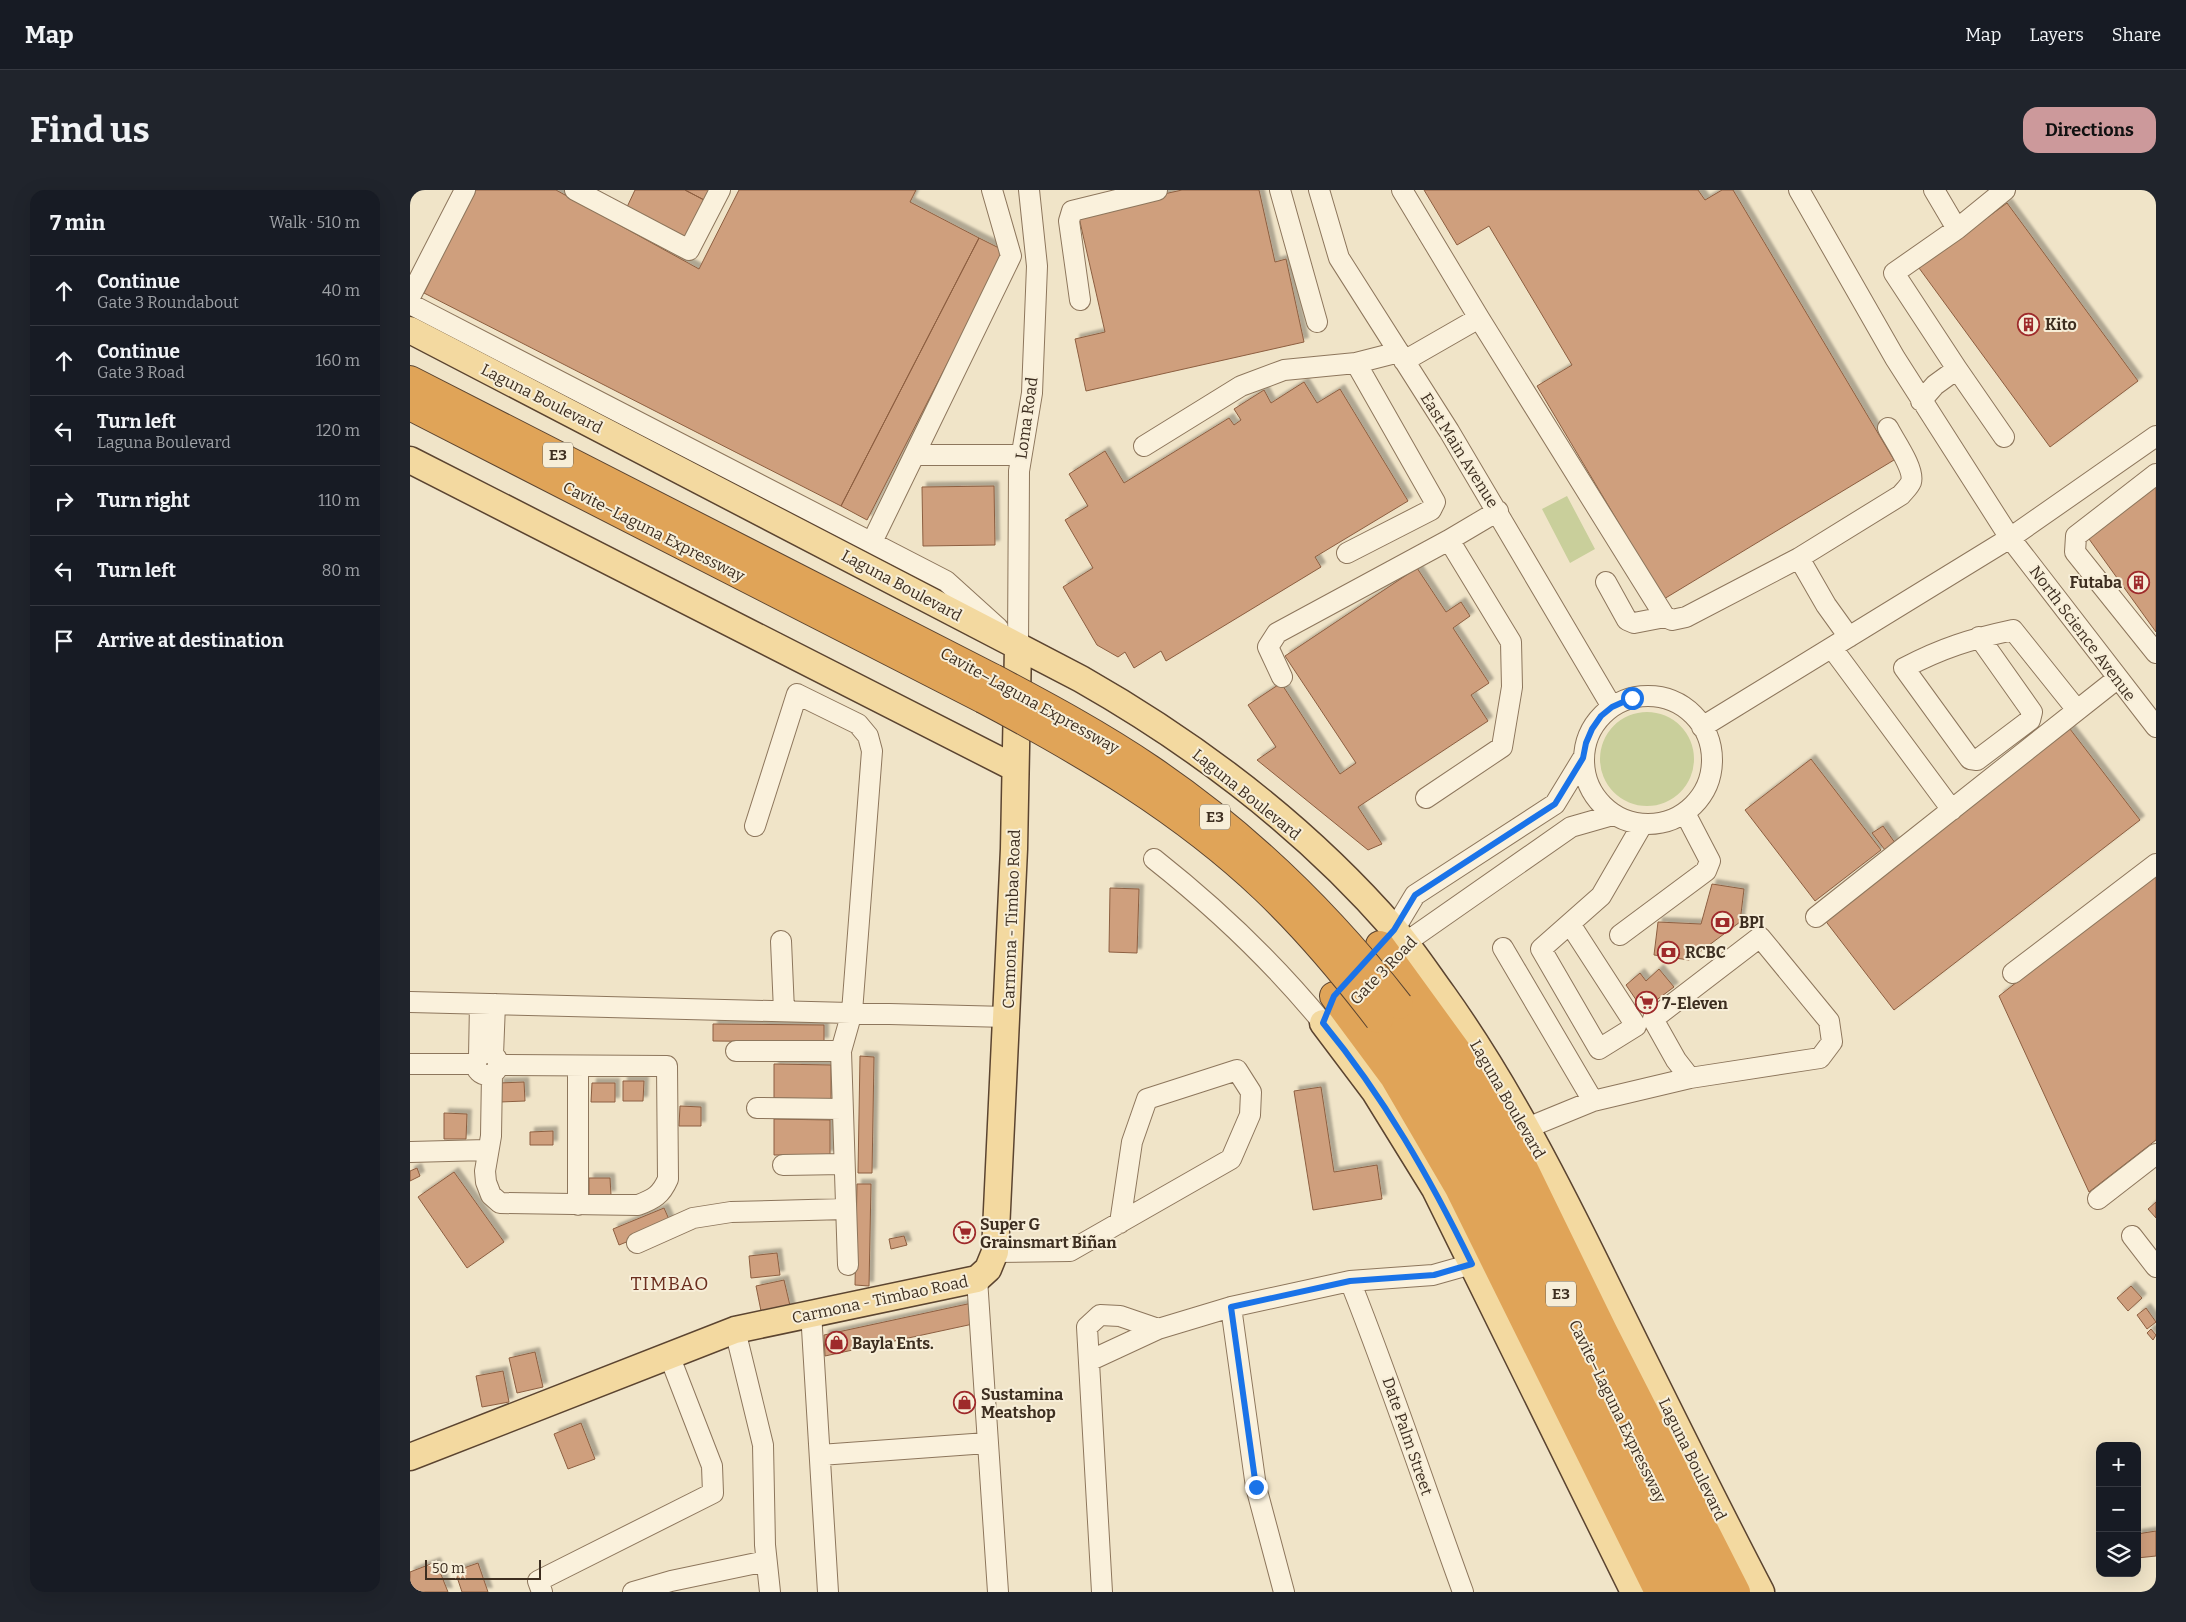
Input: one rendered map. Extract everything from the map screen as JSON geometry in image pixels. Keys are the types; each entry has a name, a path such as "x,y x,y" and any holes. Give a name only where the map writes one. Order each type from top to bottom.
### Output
{"highway":[{"name":"Cavite–Laguna Expressway","path":"410,380 988,688 1051,736 1127,782 1175,815 1228,857 1298,922 1389,1012 1446,1073 1511,1188 1589,1353 1710,1592"},
{"name":"Cavite–Laguna Expressway","path":"410,406 988,688"},
{"path":"1393,944 1507,1134 1603,1331 1736,1592"},
{"path":"1334,1010 1394,1077 1459,1188 1660,1592"},
{"name":"Cavite–Laguna Expressway","path":"1389,1012 1432,1095 1491,1201 1684,1592"}],"main road":[{"name":"Laguna Boulevard","path":"410,330 1113,697 1222,771 1302,837 1474,1039 1527,1128 1760,1592"},
{"path":"410,460 1015,768"},
{"name":"Carmona - Timbao Road","path":"410,1457 735,1330 811,1312 977,1278 988,1269 995,1252 1007,1017 1018,646"},
{"name":"Gate 3 Road","path":"1334,1010 1393,944"},
{"path":"1334,1010 1347,1052 1400,1130 1435,1189 1634,1592"}],"street":[{"path":"410,297 465,190"},
{"path":"575,190 688,250 720,190"},
{"path":"872,542 1011,256 992,190"},
{"name":"Loma Road","path":"1018,646 1019,470 1032,393 1037,266 1029,190"},
{"path":"1080,300 1069,220 1072,211 1156,190"},
{"path":"1280,190 1317,322"},
{"name":"East Main Avenue","path":"1319,190 1339,258 1498,511 1612,707"},
{"path":"1402,190 1479,318 1665,617"},
{"name":"North Science Avenue","path":"1799,190 1921,401 2010,538 2156,727"},
{"path":"1934,190 1957,229"},
{"path":"2004,436 1956,369 1894,273 1957,229 2006,190"},
{"path":"410,304 946,581 1018,646"},
{"path":"1144,446 1241,386 1284,370 1401,357 1479,318"},
{"path":"1347,553 1431,510 1435,502 1356,363"},
{"path":"1921,401 1935,385 1956,369"},
{"path":"1606,582 1627,620 1634,622 1665,617 1672,620 1686,618 1799,558 1901,495 1911,484 1912,476 1907,463 1888,428"},
{"path":"1702,727 2010,538 2156,436"},
{"path":"914,455 1021,455"},
{"path":"2156,474 2076,536 2075,552 2156,653"},
{"path":"1282,678 1268,647 1277,633 1449,540 1498,511"},
{"path":"1426,798 1502,748 1512,687 1511,642 1449,540"},
{"path":"1799,558 1826,605 1840,643 1952,810"},
{"path":"1979,637 2032,712 2030,720 1977,760 1970,758 1904,668 1941,649 1979,637 2013,630 2077,710"},
{"path":"1816,917 2118,678"},
{"path":"755,826 797,694 858,724 868,736 872,751 852,1012 841,1051 843,1164 848,1265"},
{"path":"1642,696 1664,698 1683,706 1702,727 1707,736 1711,753 1711,770 1702,794 1685,813 1665,823 1642,825 1632,823 1613,815 1599,802 1589,786 1583,758 1586,743 1592,729 1601,716 1621,701 1642,696"},
{"name":"Gate 3 Road","path":"1393,944 1415,895 1555,804 1583,758"},
{"path":"1620,935 1706,871 1710,861 1685,813"},
{"name":"Gate 3 Road","path":"1393,944 1571,827 1613,815"},
{"path":"1570,924 1636,1026 1600,1049 1542,949 1601,896 1642,825"},
{"path":"1154,859 1198,894 1276,969 1334,1010"},
{"path":"2013,974 2156,864"},
{"path":"1527,1128 1593,1101 1690,1078 1820,1058 1832,1042 1829,1021 1760,937 1653,1019 1676,1060 1690,1078"},
{"path":"781,941 784,1011"},
{"path":"1503,948 1593,1101"},
{"path":"410,1002 1007,1017"},
{"path":"410,1064 486,1064 578,1066 667,1066 668,1179 662,1192 655,1199 638,1205 578,1205 500,1203 491,1195 486,1182 485,1152 490,1136 486,1064 487,1004"},
{"path":"736,1051 841,1051"},
{"path":"578,1066 578,1205"},
{"path":"995,1252 1070,1251 1120,1223 1231,1159 1250,1115 1251,1092 1237,1070 1147,1099 1132,1142 1120,1223"},
{"path":"757,1108 842,1109"},
{"path":"410,1152 485,1152"},
{"path":"2098,1198 2156,1154"},
{"path":"782,1165 843,1164"},
{"path":"637,1243 693,1218 731,1212 846,1209"},
{"path":"2132,1236 2156,1268"},
{"path":"1089,1361 1158,1329 1231,1307 1350,1281 1434,1275 1472,1264"},
{"path":"977,1278 998,1592"},
{"name":"Date Palm Street","path":"1350,1281 1382,1362 1463,1592"},
{"path":"1231,1307 1256,1487 1284,1592"},
{"path":"811,1312 828,1592"},
{"path":"1102,1592 1087,1328 1100,1315 1120,1316 1158,1329"},
{"path":"735,1330 763,1445 766,1561 770,1592"},
{"path":"542,1592 538,1581 712,1493 712,1466 669,1356"},
{"path":"820,1455 987,1442"},
{"path":"633,1592 671,1581 766,1561"}],"green space":[{"path":"1567,496 1595,549 1570,563 1542,509"},
{"path":"1647,712 1665,716 1680,726 1690,741 1694,759 1690,777 1680,792 1665,802 1647,806 1629,802 1614,792 1604,777 1600,759 1604,741 1614,726 1629,716"}],"building":[{"path":"474,190 556,190 699,269 739,190 916,190 910,202 979,238 841,506 424,293"},
{"path":"635,190 685,190 706,201 688,238 627,207"},
{"path":"685,190 712,190 706,201"},
{"path":"1182,190 1259,190 1275,262 1286,259 1304,342 1086,391 1075,339 1105,332 1078,213"},
{"path":"1424,190 1698,190 1705,200 1722,190 1733,190 1894,460 1649,608 1615,551 1630,542 1537,386 1572,365 1489,226 1457,245"},
{"name":"Kito","path":"2007,203 2138,381 2050,447 1919,268"},
{"path":"979,238 1005,251 867,520 841,506"},
{"path":"1304,382 1317,403 1340,389 1408,501 1315,557 1321,567 1166,661 1161,651 1134,668 1125,652 1118,657 1097,645 1063,587 1093,568 1065,520 1088,506 1069,474 1105,451 1124,483 1229,418 1234,425 1241,420 1234,409 1264,390 1271,403"},
{"name":"Futaba","path":"2156,479 2156,632 2084,532"},
{"path":"994,486 995,545 923,546 922,487"},
{"path":"1417,568 1446,612 1461,602 1470,616 1453,628 1489,683 1471,695 1488,721 1358,807 1382,844 1368,850 1257,760 1276,747 1248,705 1281,683 1340,774 1356,763 1285,656"},
{"path":"2070,729 2140,820 1894,1010 1824,919"},
{"path":"1811,759 1881,850 1815,901 1745,810"},
{"path":"1883,826 1898,847 1888,854 1872,833"},
{"path":"2156,874 2156,1140 2089,1192 1999,996"},
{"path":"1712,884 1744,889 1740,922 1689,960 1654,955 1658,922 1701,924"},
{"path":"1110,888 1139,889 1137,953 1109,952"},
{"path":"1659,969 1674,987 1643,1010 1626,985 1640,973 1646,981"},
{"path":"713,1024 824,1025 824,1042 713,1041"},
{"path":"860,1056 874,1057 872,1173 858,1173"},
{"path":"774,1064 831,1065 831,1099 774,1098"},
{"path":"623,1081 644,1081 643,1101 623,1101"},
{"path":"524,1082 525,1101 500,1102 499,1083"},
{"path":"592,1083 615,1083 615,1102 591,1102"},
{"path":"1321,1087 1334,1172 1377,1165 1382,1199 1313,1210 1294,1091"},
{"path":"680,1106 701,1107 701,1126 679,1126"},
{"path":"444,1113 467,1114 466,1139 444,1139"},
{"path":"774,1119 830,1120 830,1155 774,1155"},
{"path":"553,1131 553,1145 530,1145 530,1132"},
{"path":"417,1168 420,1176 410,1181 410,1171"},
{"path":"454,1172 504,1242 467,1268 418,1197"},
{"path":"589,1178 610,1178 611,1195 589,1196"},
{"path":"857,1184 871,1184 869,1286 855,1285"},
{"path":"2156,1202 2156,1218 2148,1209"},
{"path":"664,1208 671,1224 619,1245 613,1229"},
{"path":"904,1236 907,1245 891,1249 889,1239"},
{"path":"777,1253 780,1275 751,1278 749,1256"},
{"path":"784,1280 791,1310 762,1316 756,1286"},
{"path":"2131,1286 2142,1298 2128,1311 2117,1298"},
{"path":"972,1303 973,1324 825,1356 824,1335"},
{"path":"2146,1308 2156,1322 2147,1329 2137,1315"},
{"path":"2151,1329 2156,1335 2153,1340 2147,1333"},
{"path":"535,1352 543,1387 517,1393 509,1358"},
{"path":"503,1371 509,1402 482,1407 476,1376"},
{"path":"581,1423 595,1459 568,1469 554,1434"},
{"path":"2156,1531 2156,1556 2141,1558 2141,1533"},
{"path":"436,1562 448,1592 413,1592 410,1584 410,1572"},
{"path":"478,1563 488,1592 462,1592 455,1571"}],"place":[{"name":"Kito","path":"2029,324"},
{"name":"Futaba","path":"2138,582"},
{"name":"BPI","path":"1723,922"},
{"name":"RCBC","path":"1669,952"},
{"name":"7-Eleven","path":"1646,1003"},
{"name":"Super G Grainsmart Biñan","path":"964,1233"},
{"name":"Bayla Ents.","path":"836,1343"},
{"name":"Sustamina Meatshop","path":"965,1403"}],"district":[{"name":"TIMBAO","path":"670,1283"}],"route":[{"path":"1256,1487 1231,1307 1350,1281 1434,1275 1472,1264 1435,1189 1400,1130 1347,1052 1323,1023 1334,996 1394,930 1415,895 1555,804 1583,758 1586,743 1592,729 1601,716 1621,701 1632,698"}]}
